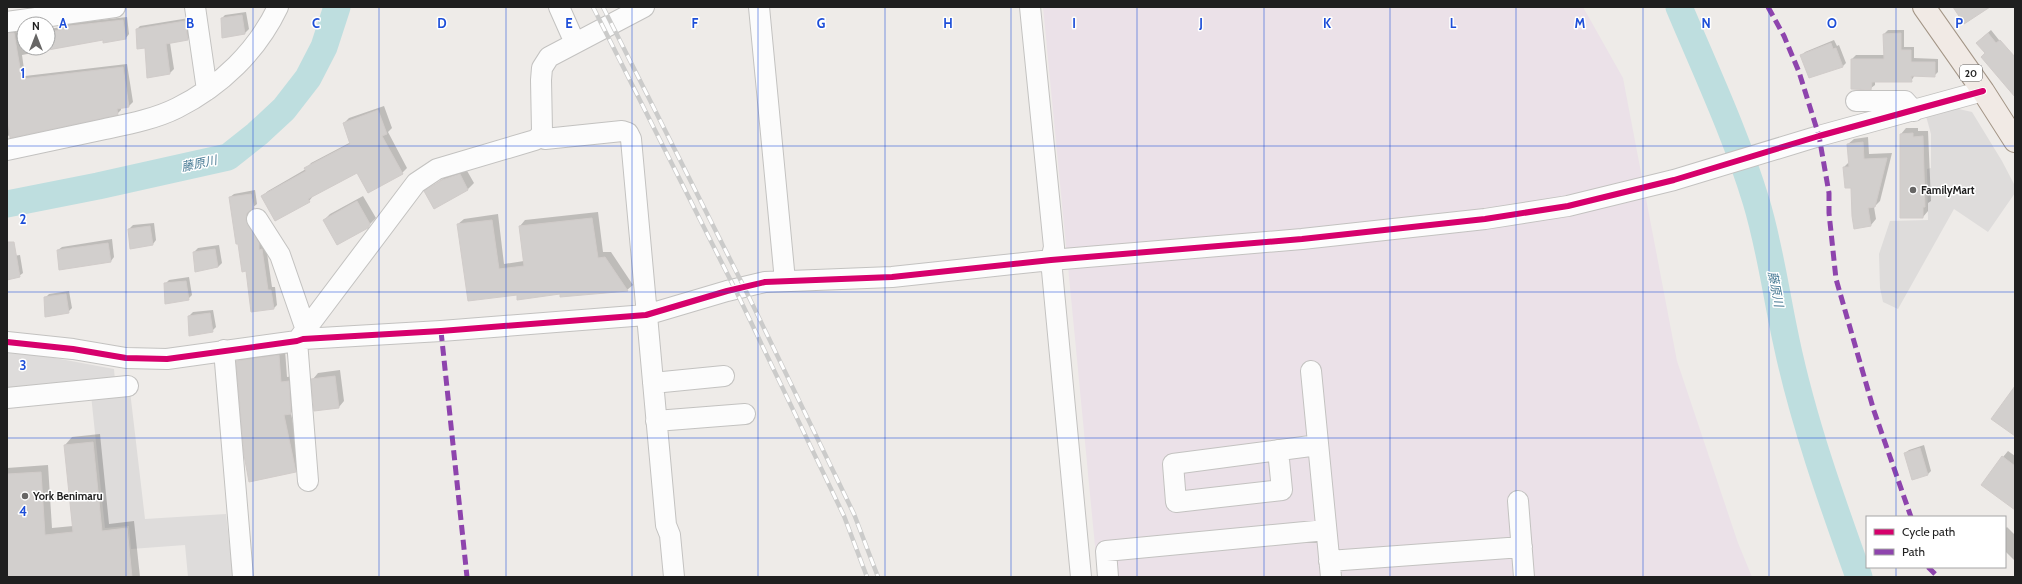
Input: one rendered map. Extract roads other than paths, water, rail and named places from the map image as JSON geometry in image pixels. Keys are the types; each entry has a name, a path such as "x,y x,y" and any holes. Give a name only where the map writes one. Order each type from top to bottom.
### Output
{"main road":[{"name":"20","path":"1928,8 2014,139"}],"street":[{"path":"7,22 115,7"},
{"path":"195,7 207,90"},
{"path":"7,150 138,122 176,108 207,90 246,56 269,26 278,7"},
{"path":"559,7 574,43"},
{"path":"301,336 416,183 424,176 437,169 535,140 540,136 542,131 542,68 549,57 644,7"},
{"path":"759,7 785,281"},
{"path":"1030,7 1054,247 1051,260 1081,577"},
{"path":"7,342 73,349 126,358 167,359 301,336 304,339 441,331 646,315 735,289 766,282 892,277 1051,260 1302,239 1485,219 1568,206 1674,180 1983,90"},
{"path":"1856,101 1905,101 1914,111"},
{"path":"540,136 546,140 622,131 628,133 631,139 666,525 670,535 674,577"},
{"path":"257,219 280,255 301,336 308,481"},
{"path":"224,350 243,577"},
{"path":"1311,371 1330,569 1522,547"},
{"path":"653,383 724,376"},
{"path":"7,398 128,386"},
{"path":"656,421 745,414"},
{"path":"1278,450 1282,490 1176,502 1173,464 1278,450 1318,445"},
{"path":"1518,501 1524,577"},
{"path":"1108,577 1106,551 1326,530"}],"waterway":[{"name":"藤原川","path":"7,204 98,186 228,157 257,134 284,109 308,78 324,47 337,7"},
{"name":"藤原川","path":"1679,7 1730,127 1756,201 1765,236 1786,340 1809,430 1859,577"}],"railway":[{"path":"593,7 737,293 844,516 867,577"},
{"path":"603,7 746,291 854,514 878,577"}],"place":[{"name":"FamilyMart","path":"1913,190"},
{"name":"York Benimaru","path":"25,496"}]}
